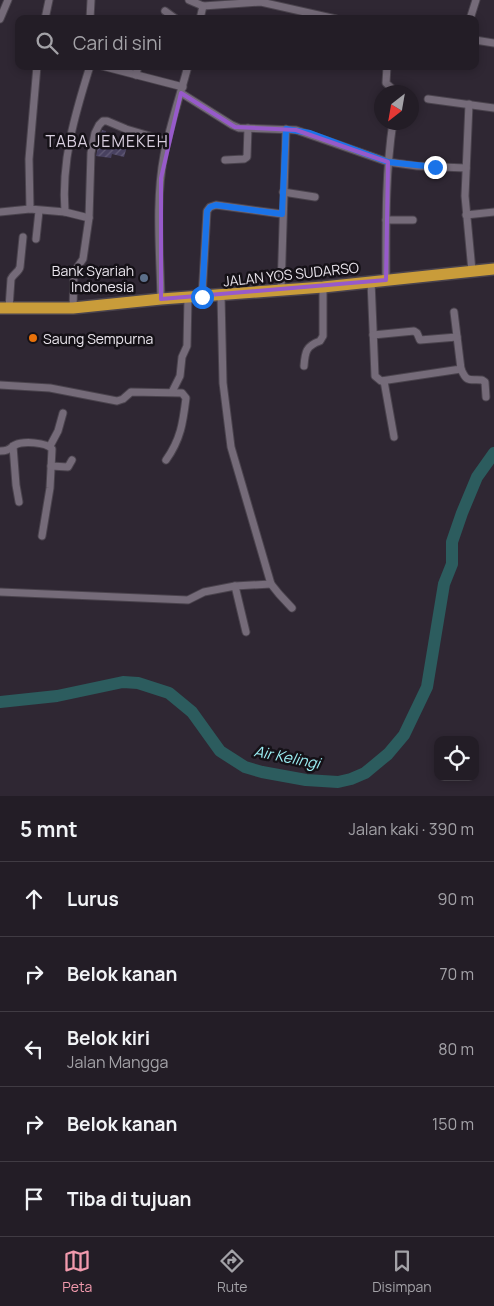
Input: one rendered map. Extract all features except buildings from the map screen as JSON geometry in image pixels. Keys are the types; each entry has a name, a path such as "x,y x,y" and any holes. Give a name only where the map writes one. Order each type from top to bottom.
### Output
{"highway":[{"name":"JALAN YOS SUDARSO","path":"5,308 73,308 161,299 323,287 494,269"}],"street":[{"path":"0,19 8,0"},
{"path":"46,15 49,0"},
{"path":"90,15 91,0"},
{"path":"192,0 203,6 261,2 318,15"},
{"path":"471,15 476,0"},
{"path":"201,15 203,6"},
{"path":"165,11 170,15"},
{"path":"479,41 494,43"},
{"path":"30,209 29,159 37,70"},
{"path":"65,212 64,188 69,140 89,70"},
{"path":"117,70 182,90 239,128 286,129 310,133 388,162 418,166 466,168"},
{"path":"136,75 137,70"},
{"path":"161,299 159,207 161,178 167,141 187,70"},
{"path":"387,70 386,83 388,85"},
{"path":"428,99 494,108"},
{"path":"469,104 466,215 472,271"},
{"path":"73,308 74,272 83,259 89,218 91,153 95,133 99,125 107,121 126,129 167,141"},
{"path":"225,160 244,159 247,157 248,128"},
{"path":"281,290 286,129"},
{"path":"386,280 388,162 392,130"},
{"path":"283,192 315,197"},
{"path":"202,297 207,211 210,207 216,205 282,214"},
{"path":"0,212 30,209 65,212 89,218"},
{"path":"36,239 39,211"},
{"path":"466,215 494,212"},
{"path":"386,220 412,220"},
{"path":"5,308 10,279 19,271 23,238"},
{"path":"371,281 373,335 376,376 378,380 384,381 460,369"},
{"path":"304,366 307,349 310,345 320,341 323,336 323,287"},
{"path":"221,296 223,383 231,447 272,584 278,594 292,608"},
{"path":"172,392 180,376 182,357 187,346 188,298"},
{"path":"454,312 460,369 468,380 482,380 485,382 486,397"},
{"path":"373,335 414,331 420,340 457,337"},
{"path":"384,381 394,437"},
{"path":"0,385 50,388 117,401 132,392 182,393 186,398 177,443 166,460"},
{"path":"42,536 50,488 52,449 50,446 58,431 63,413"},
{"path":"0,450 8,451 17,444 42,443 50,446"},
{"path":"13,446 19,502"},
{"path":"51,466 68,467 72,460"},
{"path":"0,592 188,600 204,592 235,586 272,584"},
{"path":"235,586 246,632"}],"highlighted area":[{"path":"181,93 235,127 296,130 388,162 386,280 161,299 161,178"}],"waterway":[{"name":"Air Kelingi","path":"0,702 57,696 123,682 138,683 169,693 192,712 220,751 245,767 306,780 338,782 365,773 388,754 404,735 427,687 444,584 452,564 452,542 477,477 494,453"}],"place":[{"name":"Bank Syariah Indonesia","path":"144,278"},
{"name":"Saung Sempurna","path":"33,338"}],"district":[{"name":"TABA JEMEKEH","path":"107,141"}],"route":[{"path":"202,297 207,211 210,207 216,205 282,214 286,129 310,133 388,162 435,167"}]}
